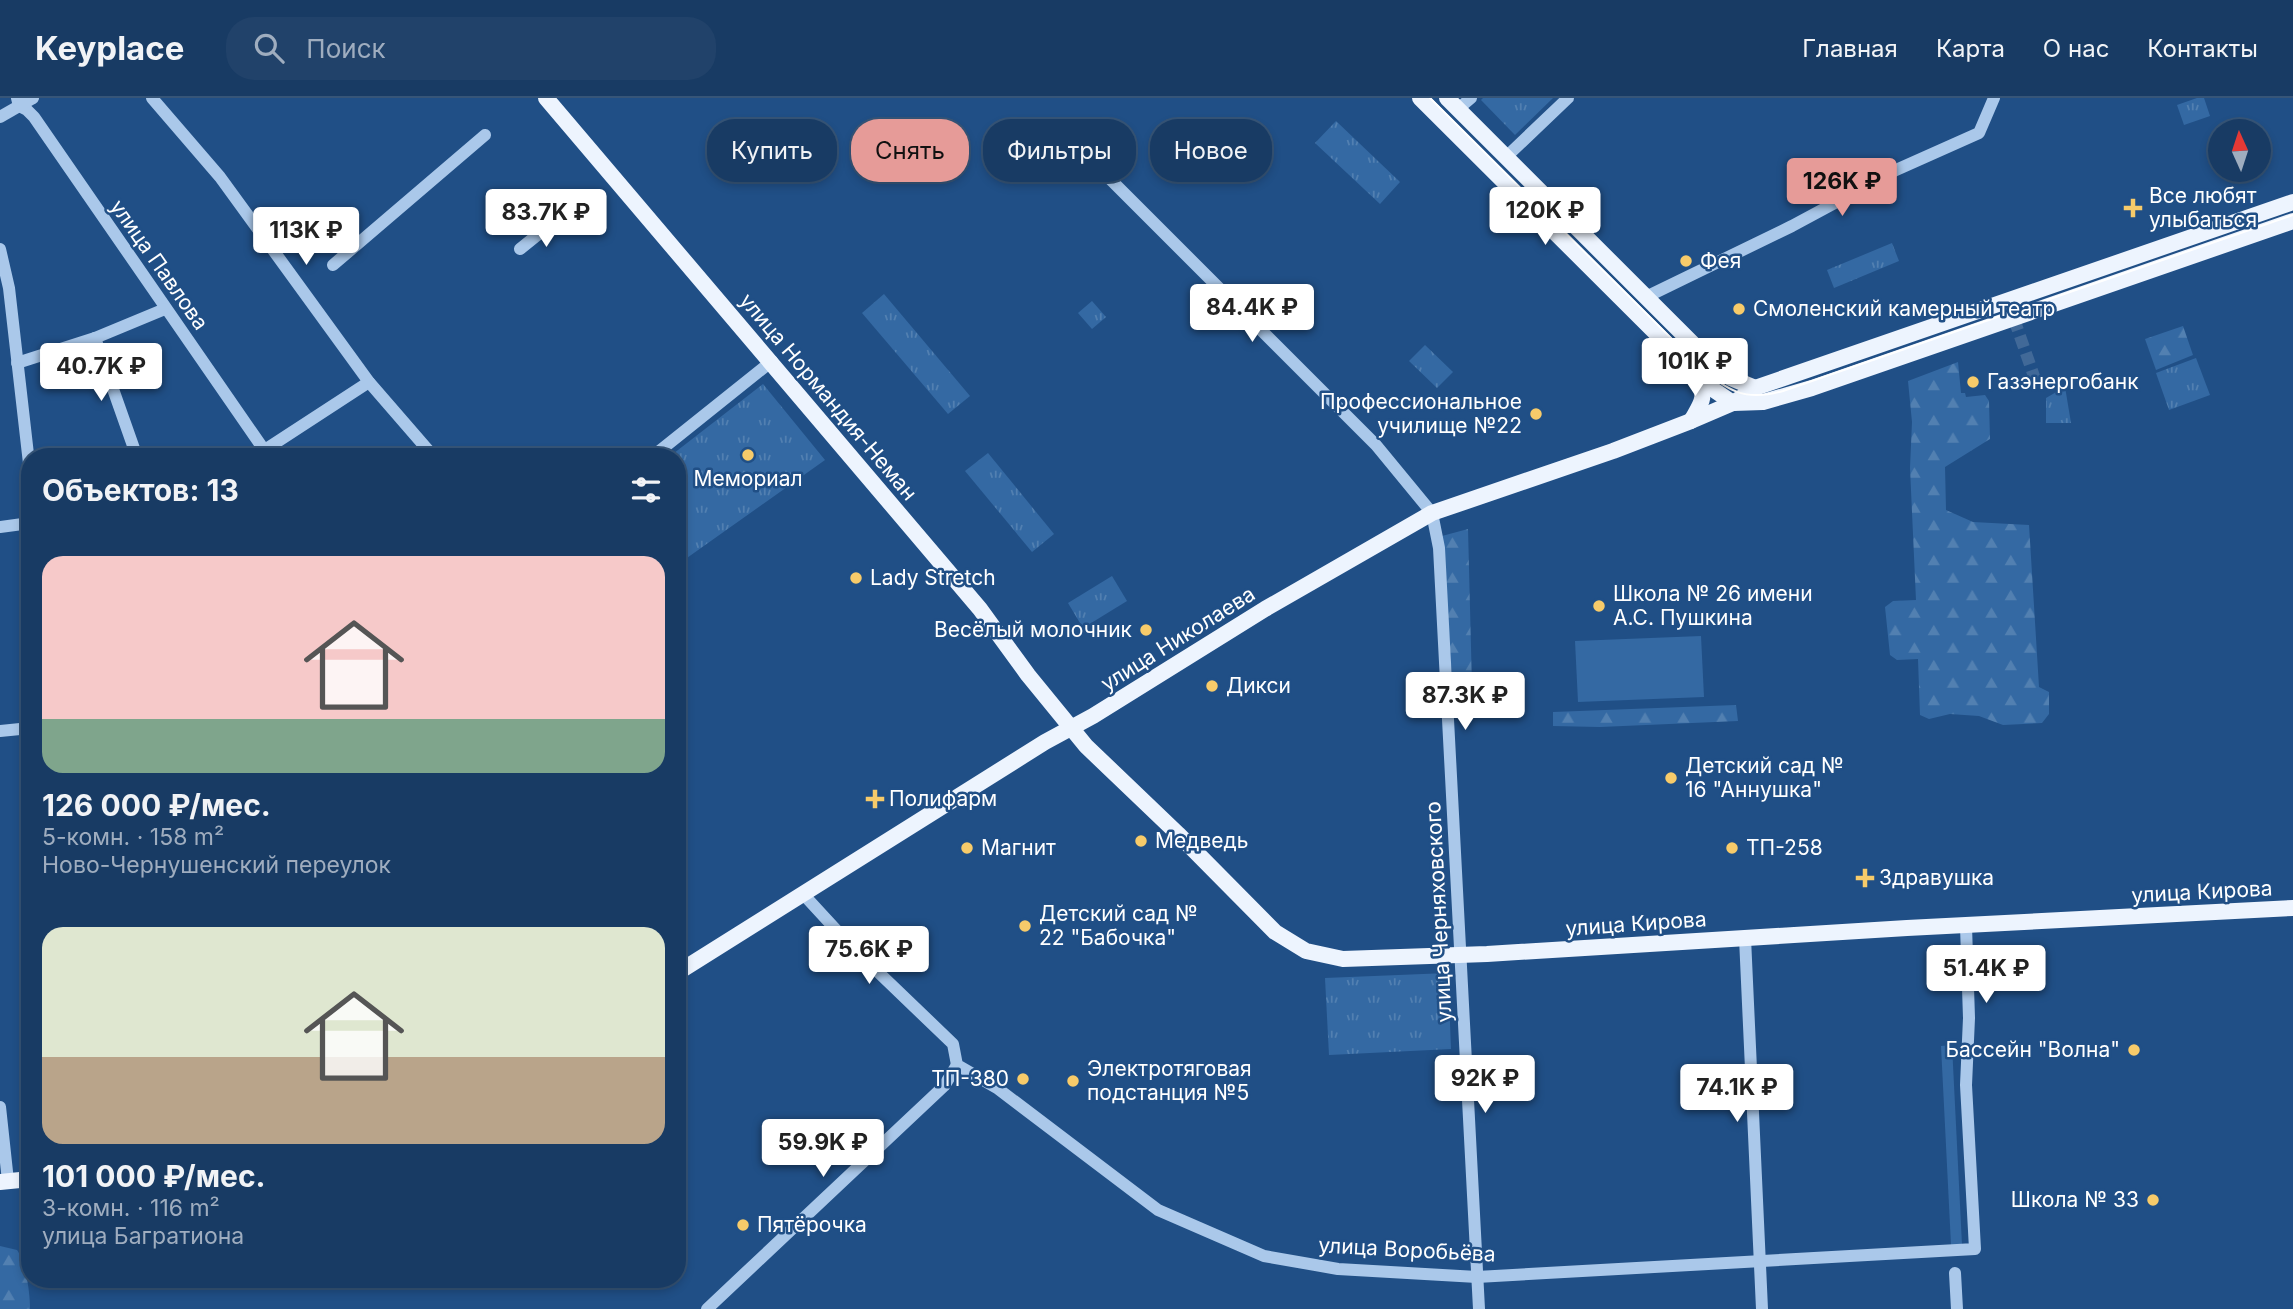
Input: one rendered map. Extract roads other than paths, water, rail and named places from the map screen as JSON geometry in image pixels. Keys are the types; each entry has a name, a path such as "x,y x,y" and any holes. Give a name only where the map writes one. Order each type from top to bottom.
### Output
{"main road":[{"name":"улица Нормандия-Неман","path":"546,98 980,609 1071,728"},
{"path":"1420,98 1695,372 1727,400"},
{"path":"1452,104 1708,359 1731,378 1755,388"},
{"name":"улица Николаева","path":"686,967 1045,742 1193,655 1265,608 1432,513 1613,451 1691,421 1727,400 1755,388 2293,202"},
{"name":"улица Николаева","path":"1727,400 1751,404 1782,398 2293,221"},
{"path":"1691,421 1704,394 1695,372"},
{"path":"1727,400 1731,378"},
{"name":"улица Кирова","path":"1071,728 1086,746 1275,932 1306,951 1343,959 1460,956 2293,908"}],"street":[{"path":"0,117 18,102 33,98"},
{"path":"152,98 220,177 369,382 426,448"},
{"path":"1452,104 1471,98"},
{"path":"1506,157 1568,98"},
{"path":"1646,297 1792,226 1896,170 1979,133 1994,98"},
{"name":"улица Павлова","path":"18,102 34,117 258,448"},
{"path":"333,265 485,135"},
{"path":"1113,182 1376,445 1432,513"},
{"path":"520,249 551,223"},
{"path":"0,249 9,288 27,448"},
{"path":"2014,319 2025,294"},
{"path":"17,363 95,338 165,309"},
{"path":"95,338 134,448"},
{"path":"663,448 772,362"},
{"path":"273,448 369,382"},
{"name":"улица Черняховского","path":"1432,513 1439,548 1479,1309"},
{"path":"0,527 21,524"},
{"path":"0,731 21,729"},
{"path":"707,1309 944,1086 957,1065 953,1044 852,946 804,895"},
{"name":"улица Воробьёва","path":"957,1065 997,1088 1158,1210 1264,1256 1338,1269 1477,1276 1975,1249 1966,1085 1969,1018 1966,926"},
{"path":"1745,938 1762,1309"},
{"path":"0,1107 4,1182"},
{"path":"1955,1273 1957,1309"}],"tunnel":[{"path":"2014,319 2036,382"}],"tram line":[{"path":"1430,98 1700,367 1729,388 1747,395 1783,391 2293,215"}],"place":[{"name":"Все любят улыбаться","path":"2133,208"},
{"name":"Фея","path":"1686,261"},
{"name":"Смоленский камерный театр","path":"1739,309"},
{"name":"Газэнергобанк","path":"1973,382"},
{"name":"Профессиональное училище №22","path":"1536,414"},
{"name":"Мемориал","path":"748,455"},
{"name":"Lady Stretch","path":"856,578"},
{"name":"Школа № 26 имени А.С. Пушкина","path":"1599,606"},
{"name":"Весёлый молочник","path":"1146,630"},
{"name":"Дикси","path":"1212,686"},
{"name":"Детский сад № 16 \"Аннушка\"","path":"1671,778"},
{"name":"Полифарм","path":"875,799"},
{"name":"Медведь","path":"1141,841"},
{"name":"Магнит","path":"967,848"},
{"name":"ТП-258","path":"1732,848"},
{"name":"Здравушка","path":"1865,878"},
{"name":"Детский сад № 22 \"Бабочка\"","path":"1025,926"},
{"name":"Бассейн \"Волна\"","path":"2134,1050"},
{"name":"ТП-380","path":"1023,1079"},
{"name":"Электротяговая подстанция №5","path":"1073,1081"},
{"name":"Школа № 33","path":"2153,1200"},
{"name":"Пятёрочка","path":"743,1225"}]}
